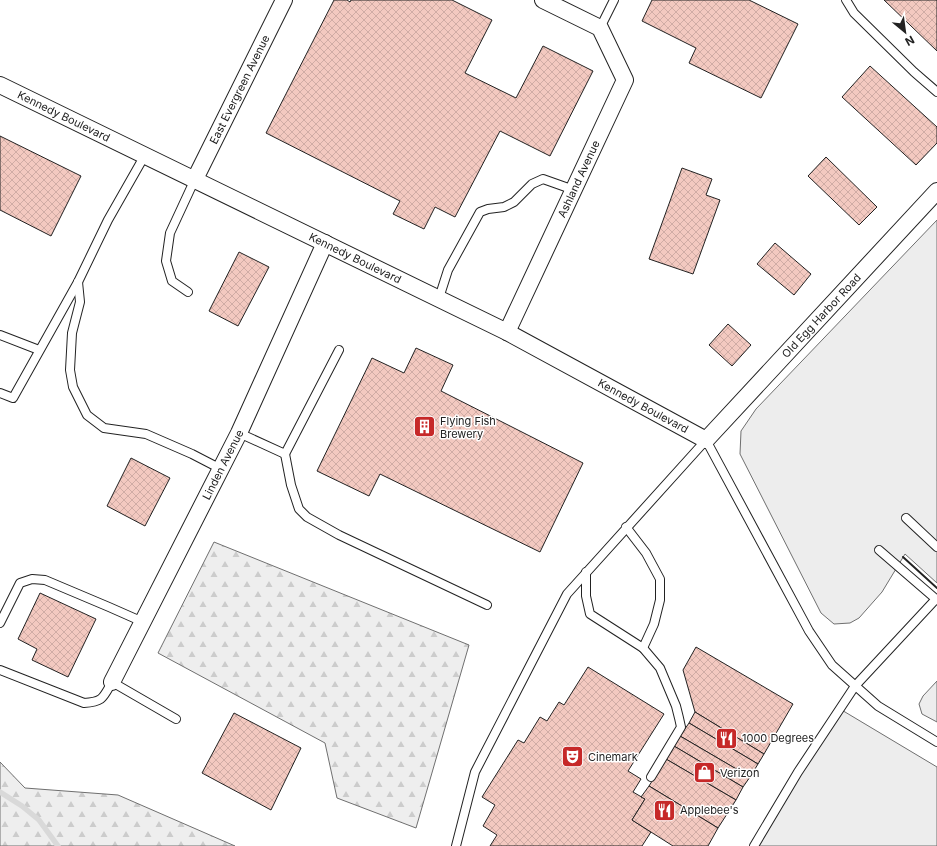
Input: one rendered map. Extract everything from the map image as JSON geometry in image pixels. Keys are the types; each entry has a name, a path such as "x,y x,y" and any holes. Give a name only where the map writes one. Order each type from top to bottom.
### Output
{"street":[{"name":"East Evergreen Avenue","path":"195,180 284,0"},
{"path":"543,0 600,28"},
{"name":"Ashland Avenue","path":"507,332 626,80 600,28"},
{"name":"Kennedy Boulevard","path":"0,85 507,332 706,440"},
{"name":"Old Egg Harbor Road","path":"706,440 937,191"},
{"name":"Linden Avenue","path":"112,682 239,433 325,243"}],"lane":[{"path":"600,28 614,0"},
{"path":"846,0 854,13 914,72 937,92"},
{"path":"0,393 13,398 78,282 108,220 145,155"},
{"path":"439,298 448,270 480,212 488,209 504,207 514,202 532,184 543,179 574,190"},
{"path":"188,292 172,282 166,261 170,233 195,180"},
{"path":"78,282 80,302 72,333 70,370 73,387 87,415 104,428 146,434 192,454 221,469"},
{"path":"0,335 39,350"},
{"path":"339,350 285,454 292,485 300,509 307,517 339,535 487,605"},
{"path":"239,433 285,454"},
{"path":"456,846 476,772 567,594 706,440 809,631 832,665 878,706 937,742"},
{"path":"906,518 937,547"},
{"path":"626,527 646,553 660,579 660,600 654,624 644,648"},
{"path":"754,846 798,772 855,686 937,599 879,550"},
{"path":"586,572 586,596 590,614 644,648 660,668 680,718 680,727 650,777"},
{"path":"0,623 20,582 32,579 45,580 143,622"},
{"path":"0,670 84,703 94,702 103,698 112,682 176,719"}],"green space":[{"path":"214,542 469,645 416,828 337,798 325,743 158,653"},
{"path":"0,762 25,788 118,795 235,846 0,846"}],"shaded area":[{"path":"937,220 937,583 905,554 882,592 859,618 850,623 834,624 821,613 740,454 741,431 756,409"},
{"path":"937,681 937,722 922,714 919,704 923,696"},
{"path":"840,709 937,767 937,846 754,846"}],"building":[{"path":"334,0 347,0 350,2 351,0 452,0 492,20 465,73 516,98 543,46 593,71 550,156 500,131 455,217 435,207 424,229 393,214 400,201 266,133"},
{"path":"652,0 749,0 798,24 761,98 689,63 696,48 642,21"},
{"path":"884,0 937,0 937,51"},
{"path":"870,66 937,127 937,143 916,165 842,97"},
{"path":"0,136 81,176 51,236 0,210"},
{"path":"826,157 877,207 859,225 808,176"},
{"path":"682,168 712,179 706,195 720,200 693,274 649,259"},
{"path":"775,243 811,274 794,295 757,264"},
{"path":"239,252 269,267 238,326 209,311"},
{"path":"728,324 751,345 732,366 709,345"},
{"name":"Flying Fish Brewery","path":"416,348 453,365 441,391 583,463 540,552 380,474 369,496 317,471 372,358 404,373"},
{"path":"131,458 170,478 145,526 107,506"},
{"path":"40,593 96,619 68,677 32,660 37,649 18,639"},
{"path":"696,647 793,704 764,754 695,712 683,670"},
{"name":"Cinemark","path":"588,667 664,714 628,771 641,779 633,792 645,799 632,820 651,832 642,846 490,846 497,835 483,826 495,805 482,797 518,740 524,743 540,717 547,721 559,702 564,705"},
{"name":"1000 Degrees","path":"695,712 764,754 758,764 689,723"},
{"path":"234,713 301,748 271,810 202,773"},
{"path":"689,723 758,764 750,777 680,736"},
{"path":"680,736 750,777 743,787 674,746"},
{"name":"Verizon","path":"674,746 743,787 736,800 666,759"},
{"path":"666,759 736,800 718,828 649,786"},
{"name":"Applebee's","path":"649,786 718,828 708,846 673,846 632,820 645,799 641,797"}],"waterway":[{"path":"0,792 22,806 39,820 58,846"}],"wall":[{"path":"903,557 937,588"}],"place":[{"name":"Flying Fish Brewery","path":"425,427"},
{"name":"1000 Degrees","path":"727,738"},
{"name":"Cinemark","path":"572,757"},
{"name":"Verizon","path":"705,773"},
{"name":"Applebee's","path":"664,810"}]}
